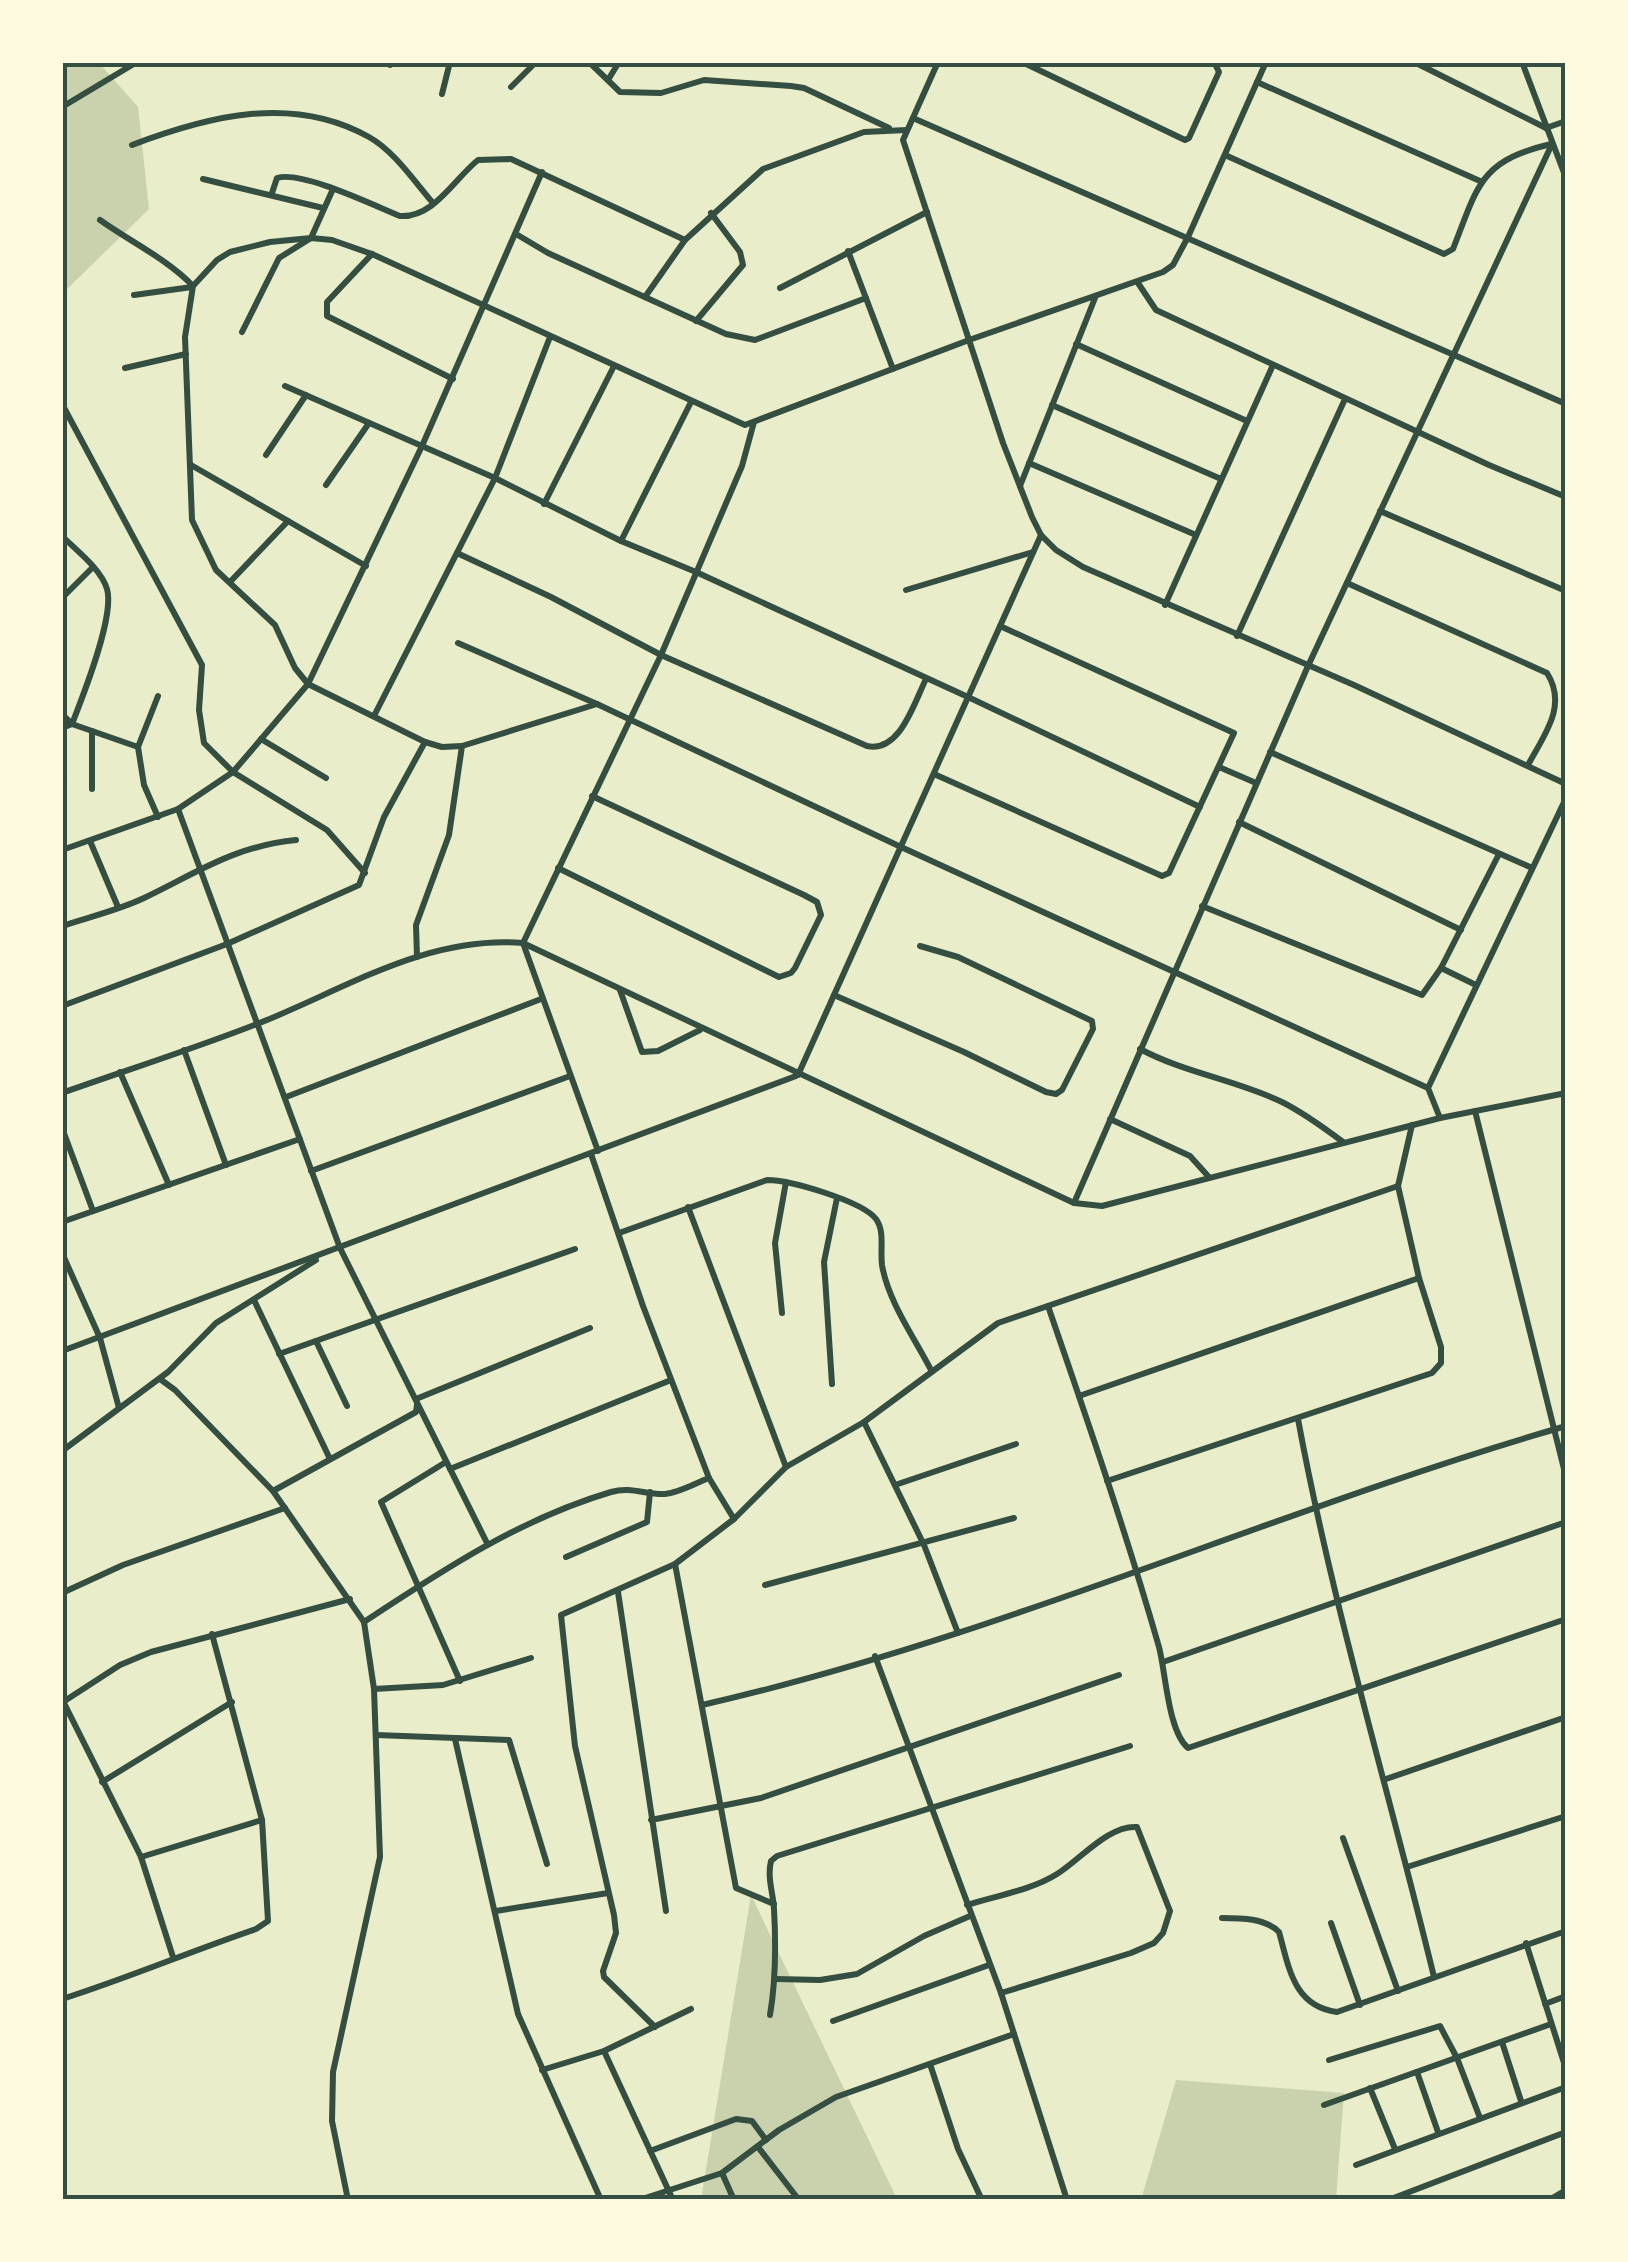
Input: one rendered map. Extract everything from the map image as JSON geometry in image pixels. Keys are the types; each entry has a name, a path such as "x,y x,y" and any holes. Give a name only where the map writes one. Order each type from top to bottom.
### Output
{"street":[{"path":"62,107 137,62"},
{"path":"442,94 450,62"},
{"path":"511,87 536,62"},
{"path":"589,62 620,92 660,93 704,80 792,86 890,129"},
{"path":"608,80 619,62"},
{"path":"938,62 903,140 1020,487 1041,535 1056,550 1084,566 1165,605 1354,686 1566,784"},
{"path":"1022,62 1185,140 1219,72 1214,62"},
{"path":"597,704 462,746 442,748 308,684 295,668 276,625 216,570 192,520 185,337 194,286 217,260 230,252 270,242 332,240 372,254 736,423 754,422 969,340 1138,282 1173,265 1266,62"},
{"path":"1414,62 1546,128 1566,121"},
{"path":"1522,62 1566,178"},
{"path":"1257,82 1480,181"},
{"path":"132,144 192,122 241,113 310,115 371,138 433,203"},
{"path":"913,118 1566,404"},
{"path":"645,298 685,240 763,169 864,132 908,130"},
{"path":"1225,155 1444,254 1453,249 1480,181 1495,166 1523,151 1552,144"},
{"path":"1074,1203 1308,666 1552,144"},
{"path":"272,192 275,180 285,176 412,217 433,203 478,160 512,159 685,240"},
{"path":"62,850 178,809 233,772 308,684 422,446 542,172"},
{"path":"204,178 324,208"},
{"path":"242,332 280,258 310,238 333,189"},
{"path":"780,288 927,212"},
{"path":"696,320 743,264 740,252 712,213"},
{"path":"100,220 142,250 174,266 194,286"},
{"path":"516,234 548,253 726,334 755,340 866,298"},
{"path":"848,251 893,369"},
{"path":"372,254 326,302 327,316 452,378"},
{"path":"1138,282 1156,310 1566,497"},
{"path":"134,294 194,286"},
{"path":"1020,487 1096,296"},
{"path":"374,716 495,478 550,337"},
{"path":"1076,344 1247,421"},
{"path":"125,368 186,354"},
{"path":"1165,605 1272,365"},
{"path":"544,504 614,366"},
{"path":"284,386 495,478 622,542 696,572 1200,807"},
{"path":"266,455 306,396"},
{"path":"1237,636 1345,399"},
{"path":"622,542 692,402"},
{"path":"62,404 202,665 202,738 233,772 327,830 365,873"},
{"path":"1052,405 1222,479"},
{"path":"734,1519 709,1478 671,1380 523,943 661,654 742,466 754,422"},
{"path":"326,485 369,423"},
{"path":"1029,464 1196,535"},
{"path":"191,465 366,566"},
{"path":"1380,511 1566,591"},
{"path":"230,582 288,521"},
{"path":"62,1352 798,1076 1041,535"},
{"path":"62,536 93,567 107,589 108,614 72,724"},
{"path":"906,590 1034,552"},
{"path":"456,554 551,597 661,654 876,748 896,737 926,679"},
{"path":"62,598 93,567"},
{"path":"1347,582 1547,673 1557,695 1556,708 1528,765"},
{"path":"934,774 1162,876 1169,873 1200,807 1233,730 1000,626"},
{"path":"458,643 1428,1088 1440,1118"},
{"path":"158,696 138,747 144,785 158,817"},
{"path":"62,714 72,724 138,747"},
{"path":"62,728 72,724"},
{"path":"92,731 92,788"},
{"path":"261,739 326,778"},
{"path":"63,1002 227,944 354,888 365,873 384,817 425,742"},
{"path":"417,957 416,926 449,835 462,746"},
{"path":"1270,752 1530,868"},
{"path":"1218,766 1256,783"},
{"path":"558,868 779,976 795,968 821,916 817,902 804,895 592,796"},
{"path":"1428,1088 1566,798"},
{"path":"178,809 340,1248 488,1543"},
{"path":"1239,822 1461,930"},
{"path":"62,926 140,900 249,847 296,840"},
{"path":"90,841 118,907"},
{"path":"1202,906 1419,995 1442,968 1499,854"},
{"path":"62,1092 258,1023 417,957 489,940 523,943 1074,1203 1102,1206 1440,1118 1566,1093"},
{"path":"834,996 1046,1092 1056,1094 1062,1090 1093,1029 1092,1021 958,957 920,946"},
{"path":"1442,968 1476,984"},
{"path":"620,990 642,1052 658,1051 702,1029"},
{"path":"286,1097 541,999"},
{"path":"1140,1048 1170,1064 1282,1102 1344,1142"},
{"path":"184,1050 226,1165"},
{"path":"120,1072 169,1185"},
{"path":"311,1171 570,1076"},
{"path":"1475,1111 1566,1477"},
{"path":"1110,1120 1190,1156 1208,1176"},
{"path":"1107,1482 1432,1373 1441,1363 1441,1347 1419,1278 1398,1186 1412,1125"},
{"path":"62,1128 92,1211"},
{"path":"62,1222 300,1139"},
{"path":"619,1233 756,1182 786,1182 837,1198 878,1221 888,1286 931,1370"},
{"path":"782,1313 774,1243 786,1182"},
{"path":"655,2027 602,1971 616,1933 574,1746 561,1618 675,1564 734,1519 786,1467 864,1422 998,1322 1398,1186"},
{"path":"832,1384 824,1262 837,1198"},
{"path":"688,1207 786,1467"},
{"path":"279,1354 575,1249"},
{"path":"62,1451 160,1379 216,1323 328,1252"},
{"path":"62,1253 100,1338 119,1408"},
{"path":"1079,1396 1419,1278"},
{"path":"254,1300 330,1459"},
{"path":"1048,1306 1137,1571 1163,1662 1176,1733 1188,1748 1566,1620"},
{"path":"416,1399 590,1328"},
{"path":"316,1341 348,1406"},
{"path":"160,1379 273,1491 364,1622 374,1690 380,1858 332,2072 332,2121 348,2200"},
{"path":"460,1681 381,1502 448,1465 671,1380"},
{"path":"273,1491 416,1412 416,1399"},
{"path":"1298,1419 1336,1601 1386,1779 1434,1978"},
{"path":"864,1422 924,1545 958,1632"},
{"path":"702,1705 958,1632 1458,1457 1566,1426"},
{"path":"895,1485 1016,1444"},
{"path":"364,1622 488,1543 538,1518 616,1490 668,1494 709,1478"},
{"path":"566,1556 648,1521 650,1491"},
{"path":"62,1593 123,1565 286,1508"},
{"path":"766,1585 1014,1518"},
{"path":"1163,1662 1566,1522"},
{"path":"675,1564 736,1888 774,1904"},
{"path":"618,1592 666,1911"},
{"path":"172,1957 141,1858 63,1701 151,1652 350,1599"},
{"path":"62,1999 136,1976 172,1957 256,1929 268,1921 262,1820 212,1634"},
{"path":"875,1656 1001,1993 1067,2200"},
{"path":"374,1690 434,1687 531,1658"},
{"path":"652,1820 760,1798 1120,1675"},
{"path":"102,1782 232,1702"},
{"path":"1386,1779 1566,1717"},
{"path":"376,1735 509,1740 547,1864"},
{"path":"455,1738 518,2014 600,2200"},
{"path":"770,2015 776,1979 774,1904 768,1873 771,1861 1130,1746"},
{"path":"1407,1867 1566,1816"},
{"path":"141,1858 262,1820"},
{"path":"966,1905 1054,1876 1094,1845 1129,1826 1137,1826 1170,1911 1164,1933 1154,1943 1131,1953 1001,1993"},
{"path":"1344,1838 1398,1990"},
{"path":"496,1910 608,1892"},
{"path":"776,1979 820,1980 857,1974 924,1936 970,1916"},
{"path":"1222,1918 1244,1918 1274,1926 1298,1992 1310,2003 1337,2012 1566,1931"},
{"path":"1331,1923 1360,2005"},
{"path":"1526,1944 1551,2024 1561,2042 1566,2069"},
{"path":"832,2022 989,1965"},
{"path":"1545,2004 1566,1996"},
{"path":"542,2070 604,2052 691,2009"},
{"path":"1324,2104 1551,2024"},
{"path":"1329,2060 1437,2026 1457,2058 1480,2118"},
{"path":"638,2200 672,2196 722,2172 806,2112 836,2097 1014,2034"},
{"path":"1502,2042 1522,2101"},
{"path":"604,2052 672,2196"},
{"path":"930,2064 958,2149 982,2200"},
{"path":"1417,2072 1438,2132"},
{"path":"1356,2165 1566,2087"},
{"path":"1370,2088 1395,2149"},
{"path":"650,2152 736,2119 752,2121 766,2140"},
{"path":"1391,2198 1566,2132"},
{"path":"758,2146 799,2200"},
{"path":"722,2172 734,2200"},
{"path":"1549,2200 1566,2190"}],"green space":[{"path":"63,63 99,63 138,107 149,209 63,293"},
{"path":"751,1895 897,2199 701,2200"},
{"path":"1176,2080 1344,2093 1336,2199 1141,2200"}]}
